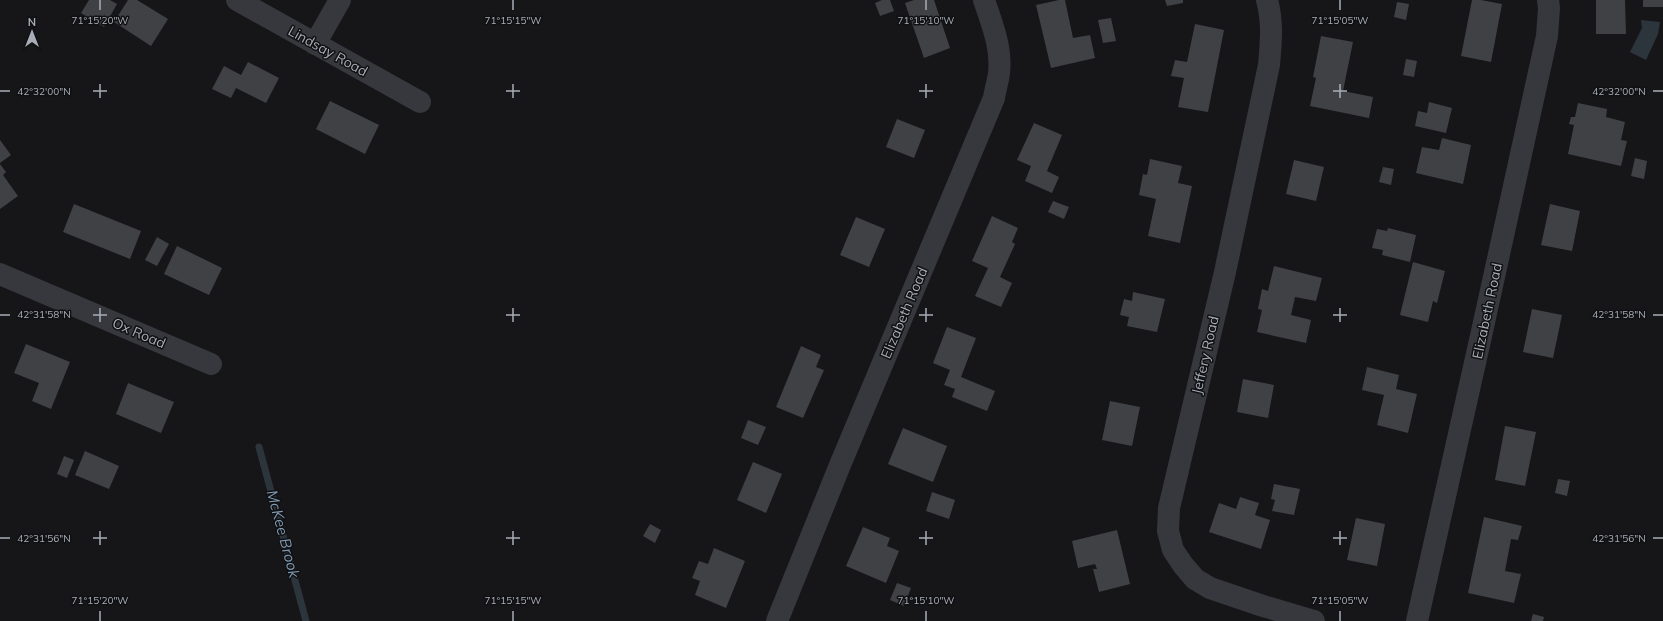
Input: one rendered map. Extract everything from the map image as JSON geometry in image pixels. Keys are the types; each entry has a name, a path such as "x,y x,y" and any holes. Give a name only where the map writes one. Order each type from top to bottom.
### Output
{"street":[{"name":"Lindsay Road","path":"237,0 420,102"},
{"path":"315,44 340,0"},
{"name":"Elizabeth Road","path":"777,621 849,443 994,98 999,73 997,37 984,0"},
{"name":"Jeffery Road","path":"1267,0 1271,14 1272,38 1269,65 1223,280 1170,508 1168,531 1173,550 1195,580 1210,588 1230,595 1314,621"},
{"name":"Elizabeth Road","path":"1416,621 1547,36 1549,8 1548,0"},
{"name":"Ox Road","path":"0,274 211,364"}],"shaded area":[{"path":"1641,20 1660,22 1658,34 1646,60 1630,52 1642,28"}],"building":[{"path":"89,0 110,0 117,4 104,27 81,13"},
{"path":"128,0 137,0 168,19 151,46 114,22"},
{"path":"882,0 890,0 894,11 880,16 875,3"},
{"path":"914,0 934,0 950,48 924,58 905,3"},
{"path":"1065,0 1073,38 1090,35 1095,58 1051,68 1036,5"},
{"path":"1165,0 1183,0 1183,3 1167,6"},
{"path":"1472,0 1502,4 1491,62 1461,56"},
{"path":"1596,0 1625,0 1626,34 1596,34"},
{"path":"1643,0 1663,0 1663,7 1643,7"},
{"path":"1397,2 1409,4 1406,20 1394,17"},
{"path":"1111,18 1116,41 1103,43 1098,20"},
{"path":"1195,24 1224,30 1208,112 1178,107 1184,78 1171,76 1175,60 1187,62"},
{"path":"1321,36 1353,42 1343,91 1373,97 1369,118 1310,106 1316,78 1313,77"},
{"path":"1406,59 1417,61 1414,77 1403,75"},
{"path":"248,62 279,78 266,103 236,88 231,98 212,89 224,66 241,75"},
{"path":"330,101 379,125 365,154 316,129"},
{"path":"1429,102 1452,108 1446,133 1415,126 1418,111 1427,113"},
{"path":"1578,103 1607,109 1606,117 1625,122 1621,140 1627,141 1621,166 1568,154 1574,125 1569,124 1571,117 1575,117"},
{"path":"897,119 925,130 914,158 886,147"},
{"path":"1034,123 1062,135 1047,171 1059,177 1052,193 1025,181 1031,166 1017,160"},
{"path":"1442,138 1471,145 1463,184 1416,173 1422,147 1439,150"},
{"path":"0,140 11,155 0,163"},
{"path":"1635,158 1647,161 1644,179 1631,176"},
{"path":"1150,159 1182,166 1178,183 1192,186 1180,243 1148,236 1156,199 1139,195 1143,174 1147,175"},
{"path":"1294,160 1324,167 1316,201 1286,194"},
{"path":"0,164 6,172 3,175 18,196 0,209"},
{"path":"1383,167 1394,169 1391,185 1379,182"},
{"path":"1053,201 1069,207 1064,219 1048,212"},
{"path":"74,204 141,231 130,259 63,232"},
{"path":"1550,204 1580,211 1572,251 1541,245"},
{"path":"992,216 1018,228 1012,242 1015,244 1000,277 1012,283 1001,307 975,296 988,268 972,261"},
{"path":"856,217 885,229 869,267 840,255"},
{"path":"1388,228 1416,235 1410,262 1382,255 1383,250 1372,248 1377,229 1387,231"},
{"path":"157,237 169,244 157,266 145,260"},
{"path":"177,246 222,268 209,295 164,274"},
{"path":"1413,262 1445,271 1437,303 1433,301 1428,322 1400,315"},
{"path":"1274,266 1322,278 1316,301 1295,297 1291,315 1311,320 1306,343 1257,332 1262,310 1258,309 1262,289 1268,291"},
{"path":"1133,292 1165,299 1157,332 1127,326 1129,317 1120,315 1124,299 1132,301"},
{"path":"1532,309 1562,315 1553,358 1523,352"},
{"path":"947,327 976,338 961,377 995,391 987,411 952,397 955,389 944,385 950,370 933,363"},
{"path":"26,344 70,362 51,409 32,401 39,383 14,373"},
{"path":"801,346 821,355 816,367 824,370 803,418 776,407"},
{"path":"1367,367 1399,375 1396,389 1417,394 1408,433 1377,425 1384,395 1362,390"},
{"path":"1243,379 1274,385 1268,418 1237,412"},
{"path":"128,383 174,402 161,433 116,414"},
{"path":"1110,401 1140,407 1132,446 1102,440"},
{"path":"748,420 766,427 758,445 741,438"},
{"path":"1505,426 1536,432 1525,486 1495,480"},
{"path":"903,428 947,446 933,482 888,464"},
{"path":"85,451 119,466 109,489 75,475"},
{"path":"64,456 74,460 67,478 57,474"},
{"path":"753,462 782,474 766,513 737,500"},
{"path":"1558,479 1570,481 1567,496 1555,493"},
{"path":"1274,484 1300,489 1294,515 1272,511 1275,500 1271,499"},
{"path":"932,492 955,500 949,519 926,511"},
{"path":"1240,497 1259,503 1255,515 1270,520 1261,549 1209,532 1219,503 1236,509"},
{"path":"1484,517 1522,526 1518,540 1511,539 1505,571 1521,574 1514,603 1468,593"},
{"path":"1356,518 1385,524 1377,566 1347,560"},
{"path":"650,524 661,530 655,543 643,536"},
{"path":"863,527 890,538 887,546 899,551 886,583 846,566"},
{"path":"1117,530 1130,584 1099,592 1093,569 1097,569 1095,564 1078,568 1072,541"},
{"path":"714,548 745,561 726,608 695,595 700,581 692,578 699,561 708,564"},
{"path":"897,583 911,588 904,606 890,600"},
{"path":"1533,614 1544,617 1543,621 1531,621"}],"waterway":[{"name":"McKee Brook","path":"259,447 306,621"}]}
